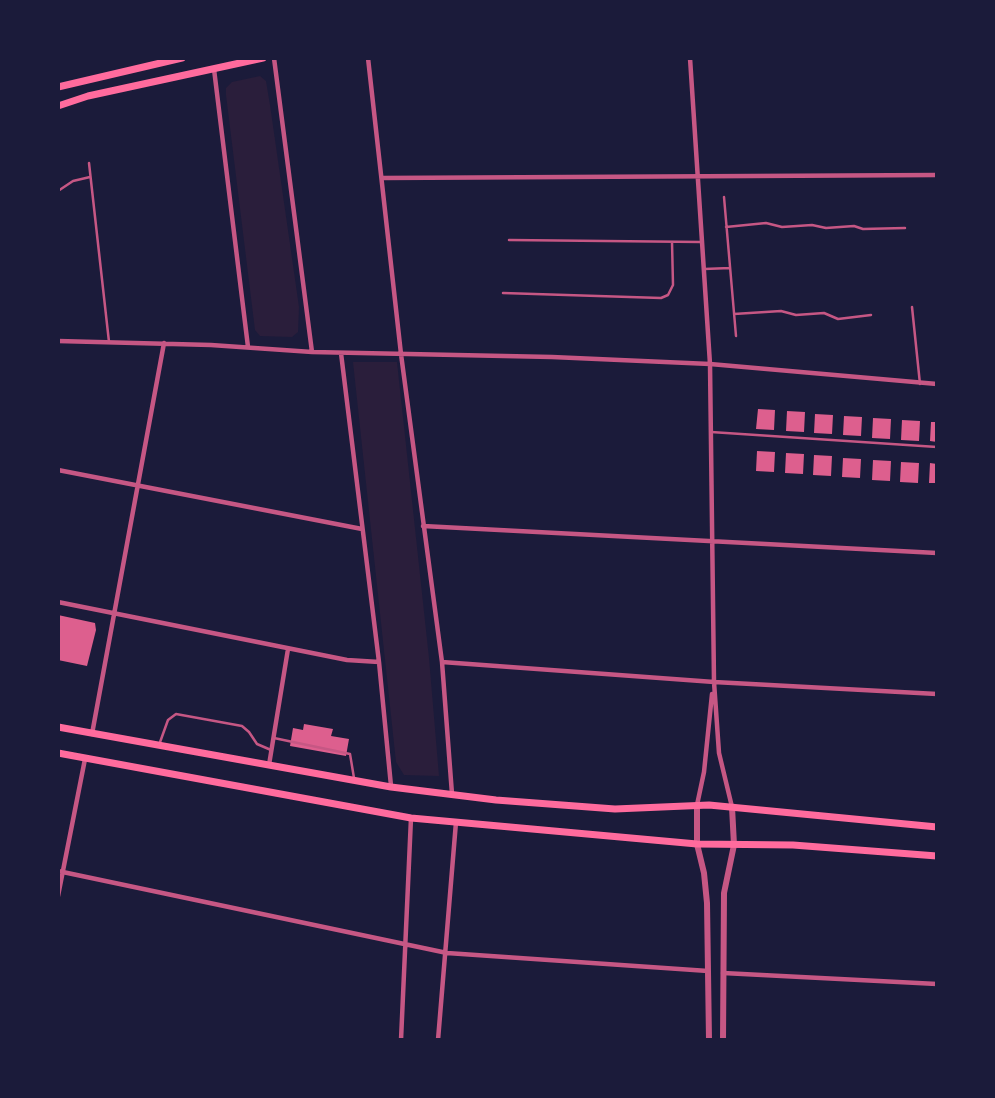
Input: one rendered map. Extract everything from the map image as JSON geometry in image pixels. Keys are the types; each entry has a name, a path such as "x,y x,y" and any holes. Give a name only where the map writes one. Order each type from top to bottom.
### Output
{"main road":[{"path":"58,87 182,58"},
{"path":"58,106 88,96 263,58"},
{"path":"58,727 355,781 452,794 615,809 697,805 732,807 937,827"},
{"path":"58,753 411,818 697,844 793,845 937,856"}],"street":[{"path":"274,58 312,352"},
{"path":"368,58 401,355 442,662 452,794"},
{"path":"690,58 710,364 714,682 720,760 732,807 734,845 724,893 723,1040"},
{"path":"214,69 248,347"},
{"path":"383,178 937,175"},
{"path":"58,341 710,364 937,384"},
{"path":"92,735 164,343"},
{"path":"341,353 379,662 391,787"},
{"path":"58,470 362,529"},
{"path":"423,526 937,553"},
{"path":"58,603 346,660 379,662"},
{"path":"269,765 288,649"},
{"path":"442,662 714,682 937,694"},
{"path":"709,1040 707,903 697,844 697,805 704,772 714,682"},
{"path":"58,896 60,871 86,758"},
{"path":"401,1040 411,818"},
{"path":"438,1040 456,822"},
{"path":"60,871 447,953 708,971"},
{"path":"723,973 937,985"}],"lane":[{"path":"89,163 109,342"},
{"path":"58,191 73,181 90,177"},
{"path":"724,197 736,336"},
{"path":"726,227 766,223 782,227 812,225 825,228 905,228"},
{"path":"509,240 702,242"},
{"path":"503,293 662,298 668,295 673,285 672,242"},
{"path":"704,269 730,268"},
{"path":"912,307 919,384"},
{"path":"734,314 781,310 796,315 824,313 838,319 871,315"},
{"path":"711,432 937,447"},
{"path":"158,746 168,720 176,715 242,726 257,744 271,750"},
{"path":"273,738 350,754 355,781"}],"shaded area":[{"path":"260,76 266,81 299,307 298,332 292,337 260,336 255,330 226,95 226,88 232,82"},
{"path":"353,362 397,362 439,776 404,775 396,762"}],"building":[{"path":"758,409 775,410 774,430 756,429"},
{"path":"787,411 805,412 804,432 786,431"},
{"path":"815,414 833,415 832,434 814,433"},
{"path":"844,416 862,417 861,436 843,435"},
{"path":"873,418 891,419 890,439 872,438"},
{"path":"902,420 920,421 919,441 901,440"},
{"path":"931,422 937,422 937,442 930,441"},
{"path":"757,451 775,452 774,472 756,471"},
{"path":"786,453 804,454 803,474 785,473"},
{"path":"814,455 832,456 831,476 813,475"},
{"path":"843,458 861,459 860,478 842,477"},
{"path":"873,460 891,461 890,481 872,480"},
{"path":"901,462 919,463 918,483 900,482"},
{"path":"930,463 937,464 937,483 929,483"},
{"path":"58,615 95,623 96,630 87,666 58,660"},
{"path":"304,724 333,729 331,736 349,739 346,756 290,746 293,728 303,730"}]}
